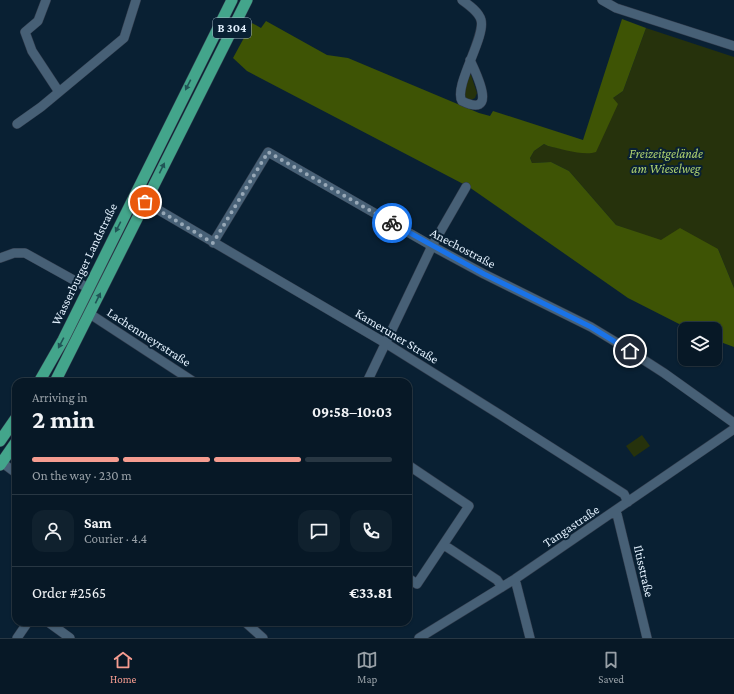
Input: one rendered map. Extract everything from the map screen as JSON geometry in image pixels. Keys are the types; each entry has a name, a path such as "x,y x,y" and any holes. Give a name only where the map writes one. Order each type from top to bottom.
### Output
{"main road":[{"name":"Wasserburger Landstraße","path":"41,378 62,340 199,63 232,0"},
{"name":"Wasserburger Landstraße","path":"57,378 247,0"},
{"path":"0,441 12,424"},
{"path":"1,463 12,448"}],"street":[{"path":"46,0 38,21 25,32 32,51 58,92"},
{"path":"17,124 124,38 136,0"},
{"path":"462,0 475,10 481,20 481,28 470,60"},
{"path":"602,0 616,8 734,46"},
{"path":"199,63 211,69"},
{"name":"Anechostraße","path":"213,243 268,152 432,246 484,274 591,327 664,373 734,423"},
{"path":"369,378 387,344 432,246 466,187"},
{"name":"Kameruner Straße","path":"145,202 387,344 624,494 628,502"},
{"path":"0,258 14,253 25,253 88,288"},
{"name":"Lachenmeyrstraße","path":"90,314 188,378"},
{"name":"Tangastraße","path":"419,638 515,579 734,429"},
{"path":"1,463 12,470"},
{"path":"412,468 469,506 417,584 412,581"},
{"name":"Iltisstraße","path":"616,510 647,638"},
{"path":"444,545 497,580 502,587"},
{"path":"515,579 530,638"},
{"path":"17,638 25,626"},
{"path":"54,626 70,638"},
{"path":"250,626 263,638"}],"green space":[{"path":"622,19 646,28 623,91 613,98 618,104 596,152 579,153 544,144 534,151 530,158 532,163 551,162 569,171 616,225 661,240 680,228 718,249 734,288 734,347 722,343 722,322 678,322 678,323 628,298 469,187 247,71 233,58 252,23 261,28 266,21 327,55 348,58 479,113 490,116 493,111 583,140"},
{"name":"Freizeitgelände am Wieselweg","path":"646,28 734,57 734,288 718,249 661,241 616,225 569,171 551,162 532,163 530,158 534,151 544,144 578,152 613,98 623,91"},
{"path":"470,75 477,93 475,98 471,100 466,98 464,92"},
{"path":"642,435 650,446 634,457 626,446"}],"way so far":[{"path":"145,202 213,243 268,152 392,223"}],"route":[{"path":"392,223 484,274 591,327 630,351"}]}
